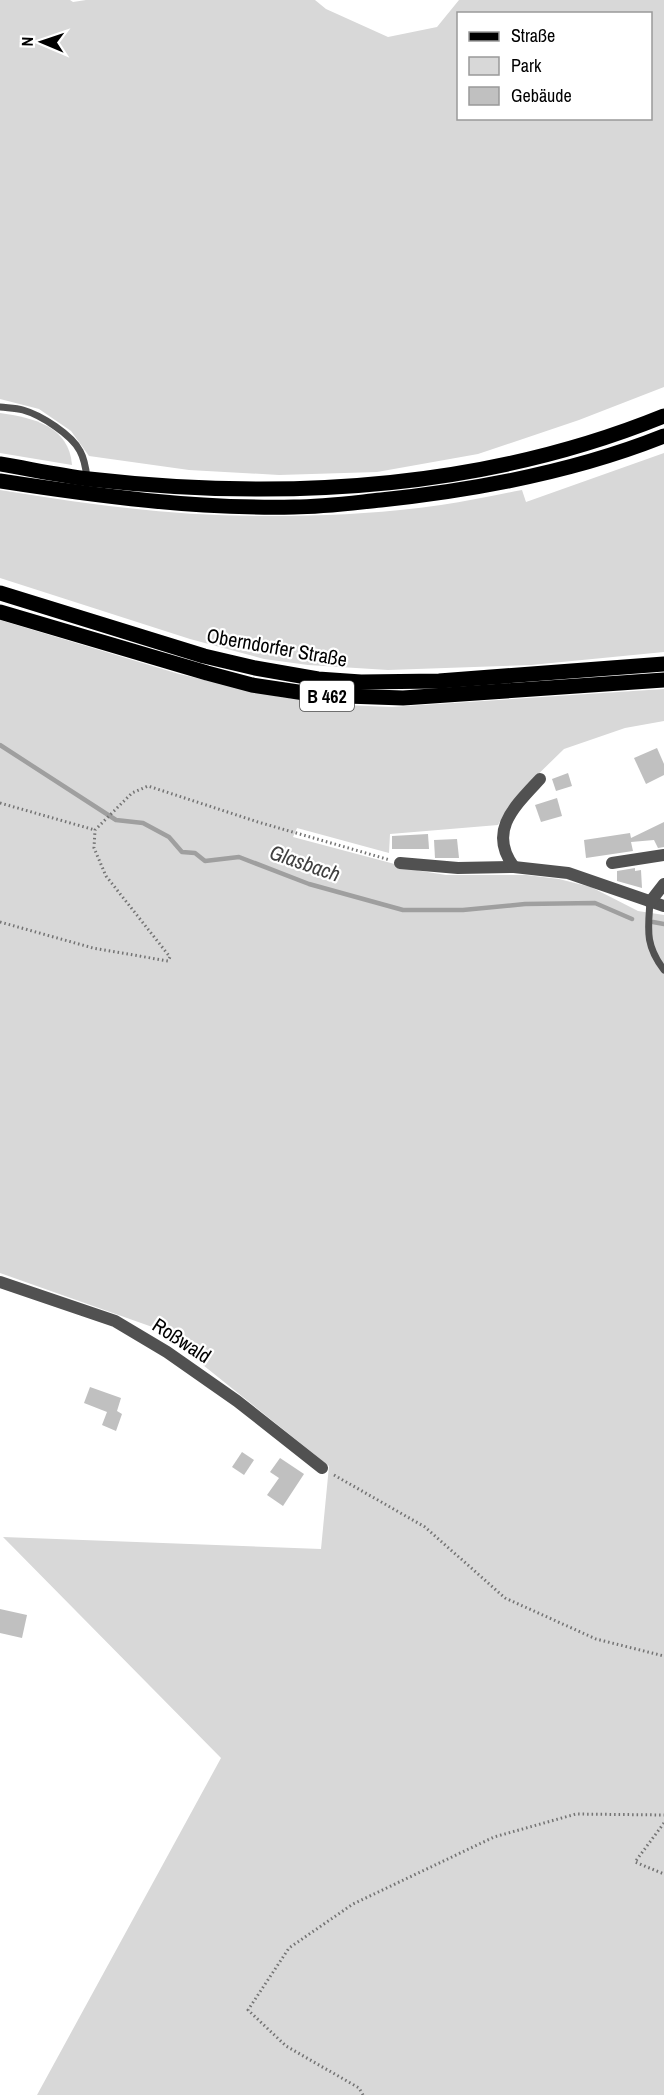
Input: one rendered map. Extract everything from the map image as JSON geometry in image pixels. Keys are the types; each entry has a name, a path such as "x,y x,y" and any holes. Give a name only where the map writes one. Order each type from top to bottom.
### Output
{"main road":[{"path":"0,464 141,484 243,489 353,487 406,482 488,469 548,455 621,433 664,416"},
{"path":"0,481 126,498 296,507 429,495 497,484 634,448 664,436"},
{"name":"Oberndorfer Straße","path":"0,593 204,656 255,668 318,678 361,682 439,681 664,664"},
{"name":"Oberndorfer Straße","path":"0,612 252,685 318,695 404,698 664,680"}],"street":[{"path":"514,867 506,856 501,834 519,804 540,779"},
{"path":"612,863 664,855"},
{"path":"400,863 458,868 514,867 568,873 664,906"},
{"path":"650,902 664,884"},
{"name":"Roßwald","path":"0,1282 115,1321 167,1352 237,1401 322,1468"}],"lane":[{"path":"0,407 25,411 48,422 66,435 79,449 85,462 87,478"},
{"path":"650,902 647,933 650,946 664,969"}],"path":[{"path":"0,922 93,948 168,961 170,957 106,876 94,848 95,830 132,793 148,786 258,822 400,863"},
{"path":"0,802 95,830"},
{"path":"322,1468 425,1527 505,1598 596,1639 664,1656"},
{"path":"363,2095 359,2088 286,2046 248,2010 290,1948 353,1904 494,1837 576,1814 664,1815"},
{"path":"664,1823 634,1862 664,1874"}],"green space":[{"path":"0,0 70,0 73,2 86,0 315,0 326,9 388,37 437,27 459,0 664,0 664,387 579,420 478,454 377,472 279,475 189,470 89,456 71,431 39,409 0,399"},
{"path":"0,413 37,421 48,426 64,441 72,465 0,453"},
{"path":"664,453 664,652 531,665 388,670 308,665 264,659 190,639 0,578 0,490 68,501 170,512 239,516 357,514 441,505 522,490 526,502"},
{"path":"0,620 179,674 280,697 344,705 392,707 664,689 664,721 625,728 564,749 523,789 508,807 498,825 390,834 389,853 297,828 293,837 421,871 446,875 526,875 559,879 591,887 638,911 664,915 664,2095 37,2095 221,1758 3,1537 321,1549 329,1466 158,1329 0,1273"}],"building":[{"path":"657,748 664,764 664,775 646,784 634,758"},
{"path":"568,773 572,786 556,791 552,779"},
{"path":"557,798 562,816 541,822 535,805"},
{"path":"664,822 664,847 658,848 654,840 631,842 633,851 586,858 584,840 630,833 631,838"},
{"path":"428,834 429,849 392,849 392,836"},
{"path":"457,839 459,858 435,858 434,840"},
{"path":"635,868 635,871 641,870 642,888 617,881 617,871"},
{"path":"90,1387 121,1398 117,1411 122,1414 116,1431 102,1425 107,1412 84,1403"},
{"path":"242,1452 254,1460 244,1475 232,1467"},
{"path":"280,1458 304,1474 283,1506 267,1495 279,1478 270,1472"},
{"path":"0,1609 27,1615 22,1638 0,1633"}],"waterway":[{"name":"Glasbach","path":"0,745 116,820 143,823 169,837 182,852 195,853 205,861 239,857 309,884 403,910 463,910 525,904 595,903 632,919"},
{"name":"Glasbach","path":"653,922 664,924"}]}
